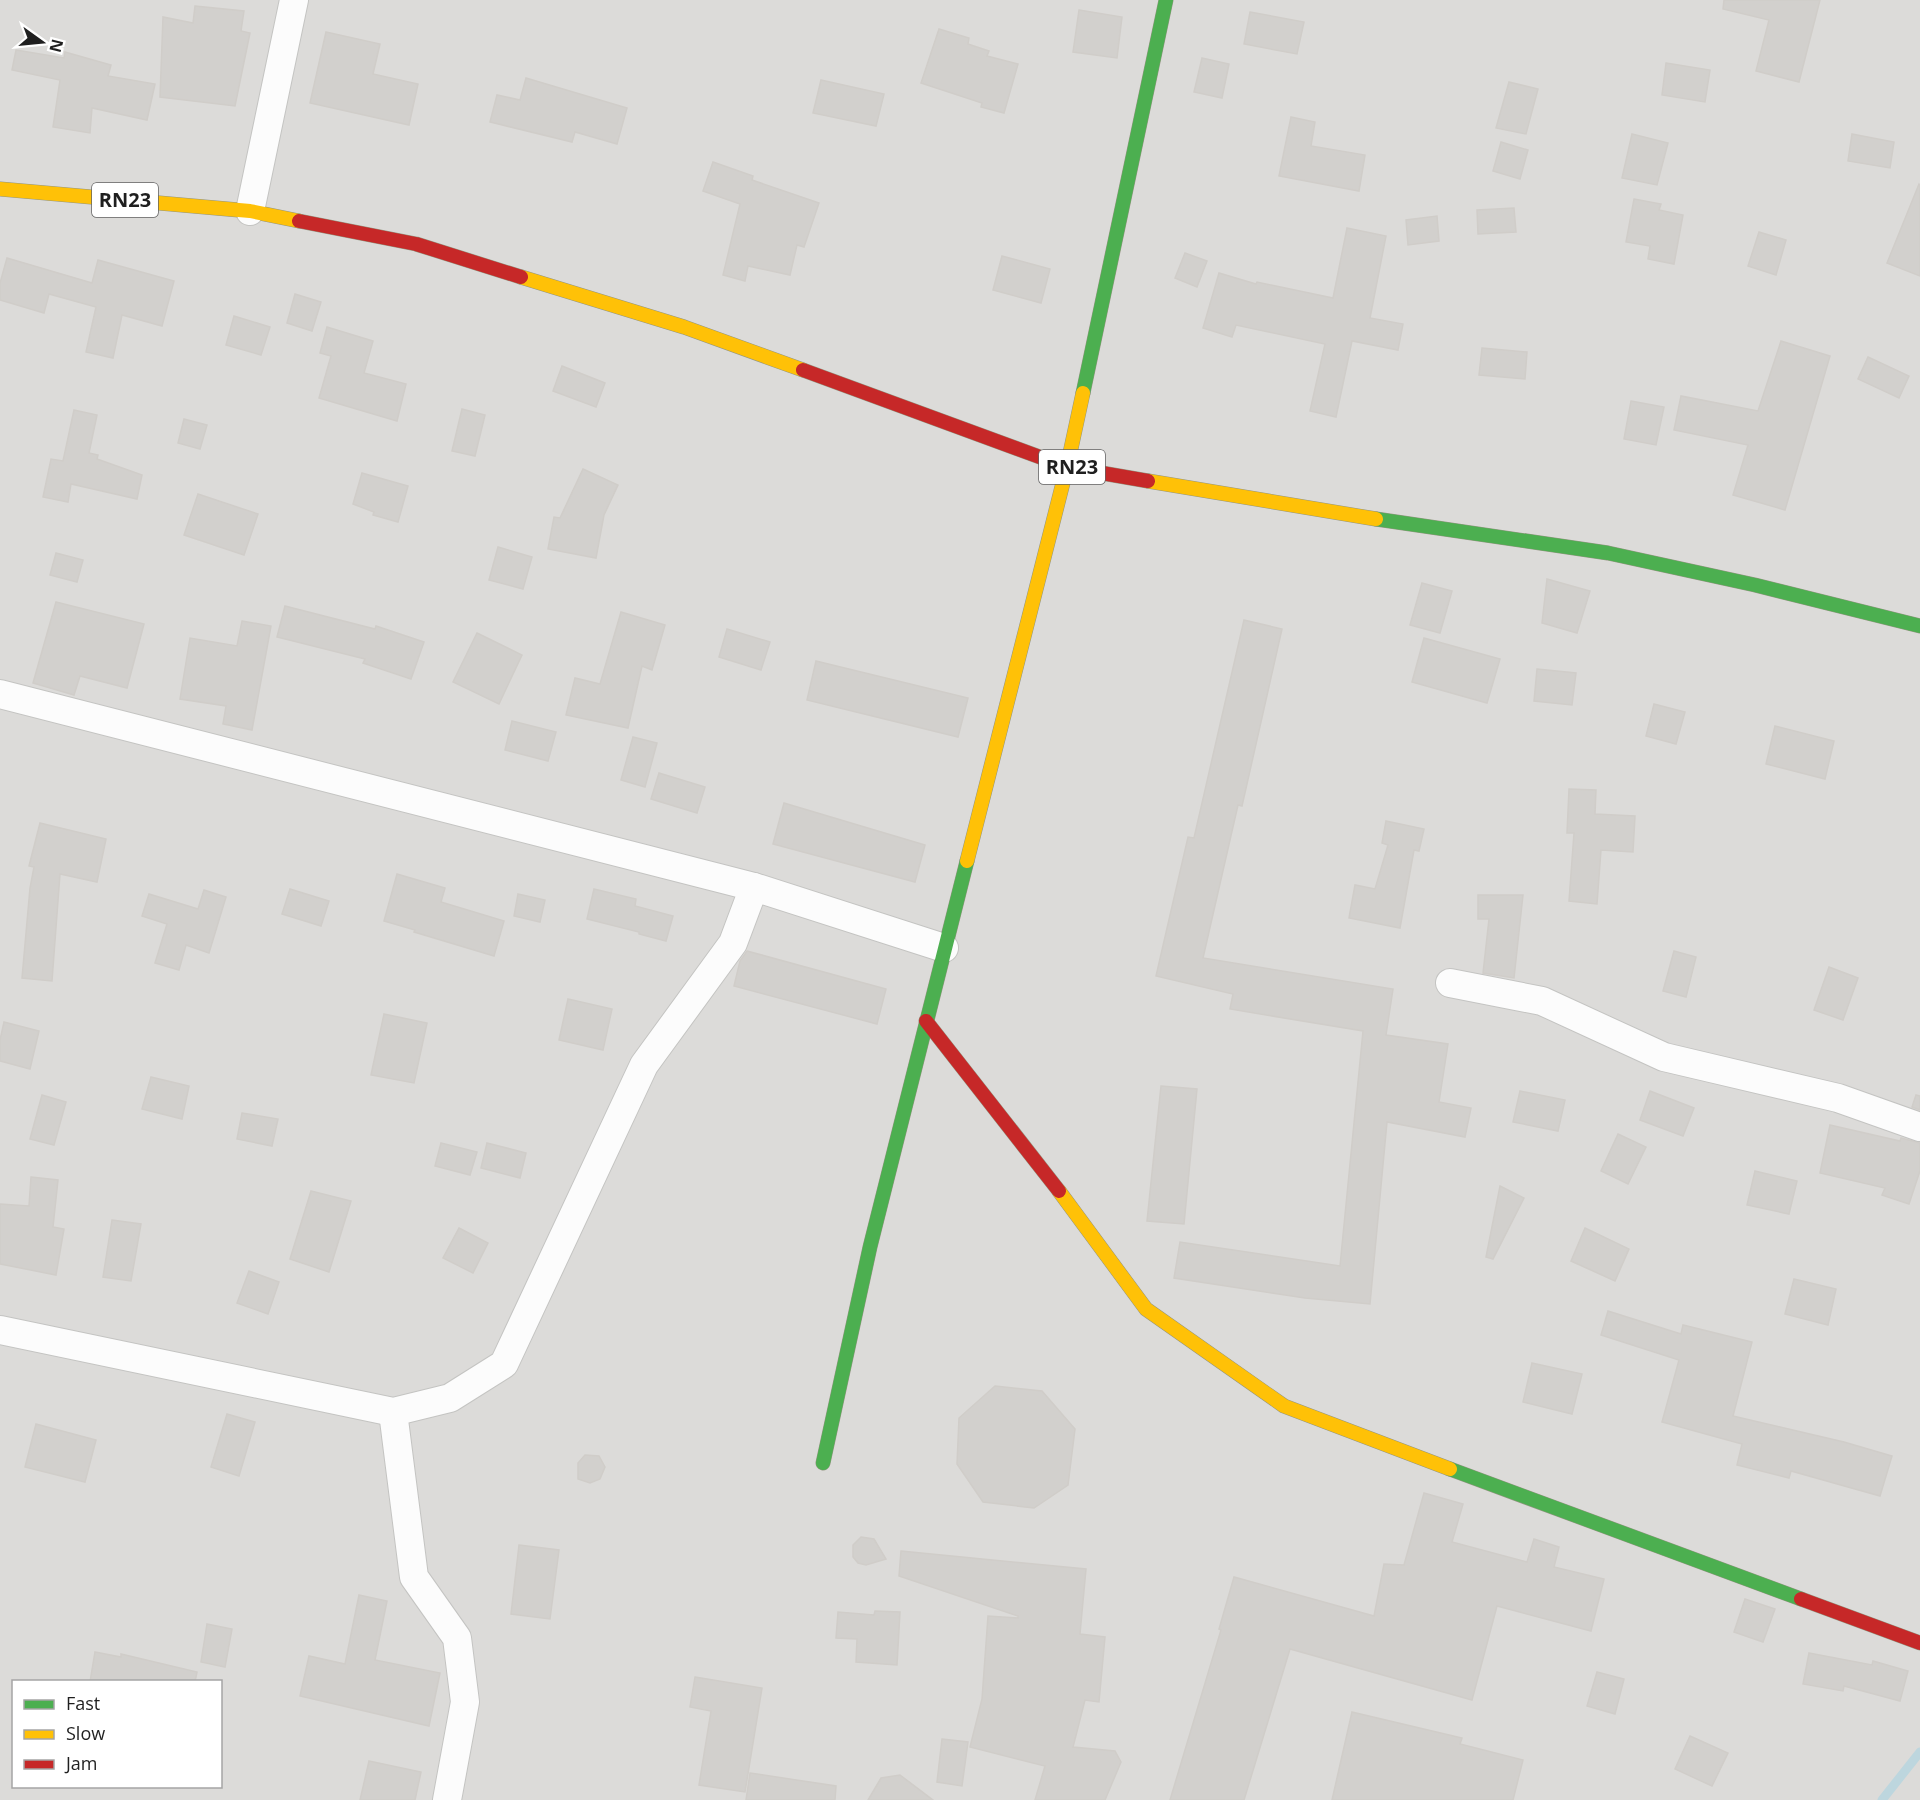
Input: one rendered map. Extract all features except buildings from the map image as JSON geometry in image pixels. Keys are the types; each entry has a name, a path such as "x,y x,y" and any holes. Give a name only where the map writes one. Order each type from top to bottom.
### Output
{"street":[{"path":"250,211 294,0"},
{"path":"823,1463 870,1247 1067,466 1166,0"},
{"name":"RN23","path":"0,189 250,211 416,244 684,327 1067,466 1335,513 1608,553 1755,585 1920,626"},
{"path":"0,694 754,887 944,948"},
{"path":"0,1330 393,1412 450,1398 504,1364 644,1065 733,943 754,887"},
{"path":"1450,983 1542,1001 1664,1057 1838,1098 1920,1127"},
{"path":"926,1021 1045,1172 1146,1309 1284,1406 1920,1642"},
{"path":"393,1412 414,1577 458,1638 465,1702 447,1800"}],"shaded area":[{"path":"0,0 1920,0 1920,1800 0,1800"}],"waterway":[{"path":"1882,1800 1920,1752"}],"traffic: fast":[{"path":"1083,393 1166,0"},
{"path":"1376,519 1608,553 1755,585 1920,626"},
{"path":"823,1463 870,1247 967,861"},
{"path":"1450,1469 1801,1599"}],"traffic: slow":[{"path":"0,189 250,211 299,221"},
{"path":"521,277 684,327 803,370"},
{"path":"967,861 1067,467 1083,393"},
{"path":"1148,481 1376,519"},
{"path":"1059,1191 1146,1309 1284,1406 1450,1469"}],"traffic: jam":[{"path":"299,221 416,244 521,277"},
{"path":"803,370 1067,467 1148,481"},
{"path":"926,1021 1059,1191"},
{"path":"1801,1599 1920,1643"}]}
